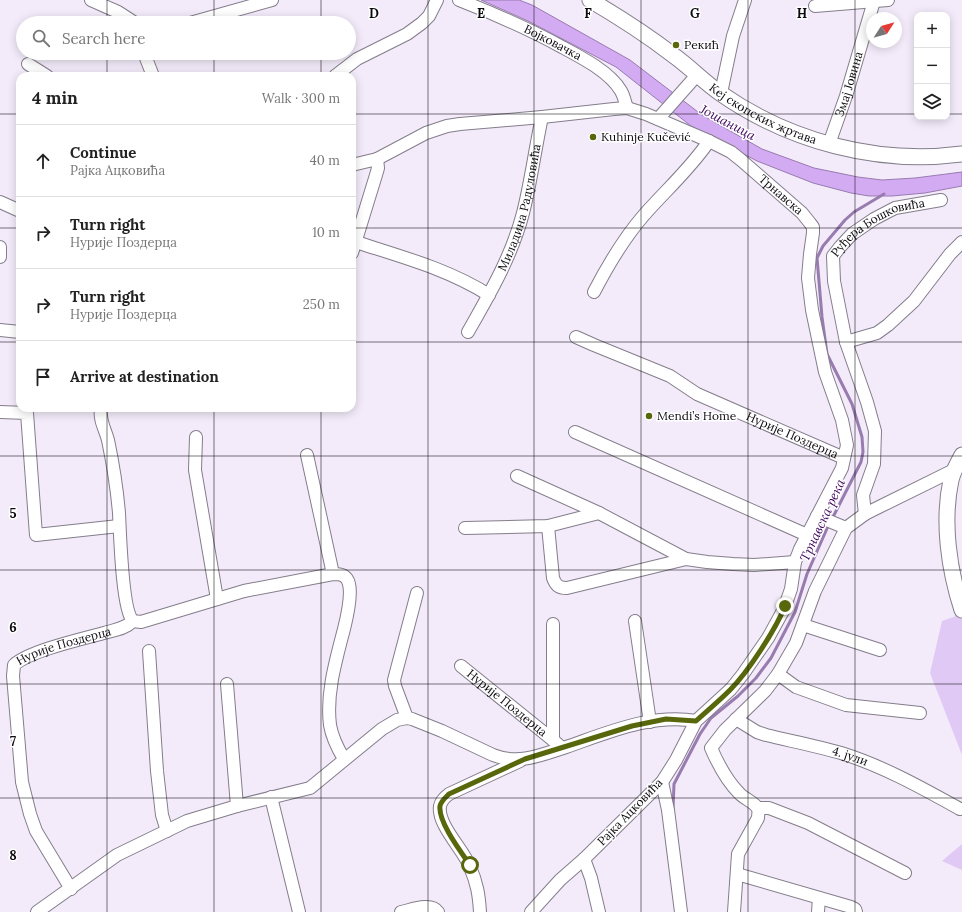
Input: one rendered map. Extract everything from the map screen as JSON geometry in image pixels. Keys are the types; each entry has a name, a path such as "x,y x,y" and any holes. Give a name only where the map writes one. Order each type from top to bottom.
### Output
{"main road":[{"name":"Кеј скопских жртава","path":"590,0 654,40 693,80 720,93 744,109 775,125 812,139 849,150 887,156 913,157 962,154"},
{"path":"962,455 954,470 950,492 947,528 952,571 962,610"}],"street":[{"path":"215,16 272,0"},
{"path":"356,60 407,34 422,23 429,16 437,0"},
{"name":"Војковачка","path":"459,0 511,21 584,59 617,85 624,98 626,108"},
{"path":"720,93 733,36 745,0"},
{"path":"815,6 888,0"},
{"name":"Змај Јовина","path":"829,144 846,96 874,1"},
{"path":"99,2 124,16"},
{"path":"147,60 151,72"},
{"path":"340,72 356,60"},
{"path":"28,64 41,72"},
{"path":"658,119 693,80"},
{"path":"356,164 377,159 426,133 446,126 542,117 614,108 626,108 646,114 709,141 689,167 644,215 610,263 594,292"},
{"name":"Миладина Радуловића","path":"468,332 489,295 514,240 523,214 542,117"},
{"name":"Трнавска","path":"709,141 719,145 741,160 802,212 813,227 809,266 810,294 825,372 842,420 846,437 846,451 844,458"},
{"path":"356,240 378,168 377,159"},
{"name":"Руђера Бошковића","path":"865,514 863,495 874,464 875,431 868,402 846,342 834,281 833,256 852,234 874,219 895,208 941,200"},
{"path":"0,202 16,209"},
{"path":"846,342 877,333 888,325 914,301 950,254 962,242"},
{"path":"0,247 0,257"},
{"path":"356,248 448,273 474,285 489,295"},
{"path":"0,330 16,332"},
{"name":"Нурије Поздерца","path":"480,912 479,892 470,865 448,832 441,814 440,806 443,799 449,794 525,759 632,726 650,722 678,719 696,721 731,689 768,638 788,597 795,562 800,549 807,535 821,517 842,468 844,458 697,394 670,376 594,346 576,337"},
{"path":"0,412 27,413 36,535 119,526"},
{"path":"100,412 108,442 118,495 125,596 129,617 133,621"},
{"path":"575,432 807,535"},
{"path":"196,437 195,470 217,599"},
{"path":"308,455 333,574 342,575 346,578 350,586 349,605 333,675 330,702 330,726 335,742 344,759"},
{"path":"905,873 808,823 769,808 758,808 739,793 723,771 711,748 736,719 765,691 778,674 796,643 815,591 843,526 954,470"},
{"path":"517,476 599,513 686,559 706,562 754,565 795,562"},
{"path":"465,528 548,526 599,513"},
{"path":"821,517 843,526"},
{"path":"548,526 553,578 555,584 560,588 567,588 686,559"},
{"name":"Нурије Поздерца","path":"71,888 36,831 28,808 22,782 14,665 31,655 118,629 129,625 133,621 142,622 244,591 333,574"},
{"path":"37,912 111,858 187,821 237,806 310,788 382,729 397,720 407,718 394,680 417,593"},
{"path":"635,621 650,722"},
{"name":"Нурије Поздерца","path":"553,624 553,740"},
{"path":"803,625 880,650"},
{"path":"149,650 157,771 162,815 168,831"},
{"name":"Нурије Поздерца","path":"461,666 562,748"},
{"path":"778,674 796,687 846,704 920,713"},
{"path":"227,684 237,806"},
{"name":"Нурије Поздерца","path":"407,718 442,731 501,758 513,760 525,759"},
{"name":"4. јули","path":"736,719 756,732 840,753 873,765 912,782 960,808"},
{"name":"Рајка Ацковића","path":"531,912 560,880 584,859 662,782 679,754 696,721"},
{"path":"662,782 668,810 681,912"},
{"path":"271,797 299,912"},
{"path":"734,912 738,854 758,818 758,808"},
{"path":"584,859 595,890 599,912"},
{"path":"737,874 851,907 855,909 856,912"},
{"path":"818,912 819,898"},
{"path":"401,912 429,907 436,908 438,912"}],"shaded area":[{"path":"481,0 519,0 532,5 630,60 702,115 762,149 814,168 858,177 882,180 915,178 962,172 962,186 925,193 892,196 869,196 813,183 757,161 691,126 616,67 528,21"},
{"path":"962,614 962,755 930,673 942,621"},
{"path":"962,844 962,870 942,861"}],"waterway":[{"name":"Трнавска река","path":"832,519 861,462 863,452 862,437 852,404 827,354 817,258 823,246 845,220 854,212 884,194"},
{"name":"Трнавска река","path":"673,809 674,784 700,734 711,718 738,696 756,678 771,658 795,612 807,574 829,524"}],"place":[{"name":"Рекић","path":"676,45"},
{"name":"Kuhinje Kučević","path":"593,137"},
{"name":"Mendi’s Home","path":"649,416"}],"route":[{"path":"470,865 448,832 441,814 440,806 443,799 449,794 525,759 610,732 666,719 696,721 731,689 743,674 768,638 785,606"}],"water label":[{"name":"Јошаница","path":"728,122"}]}
